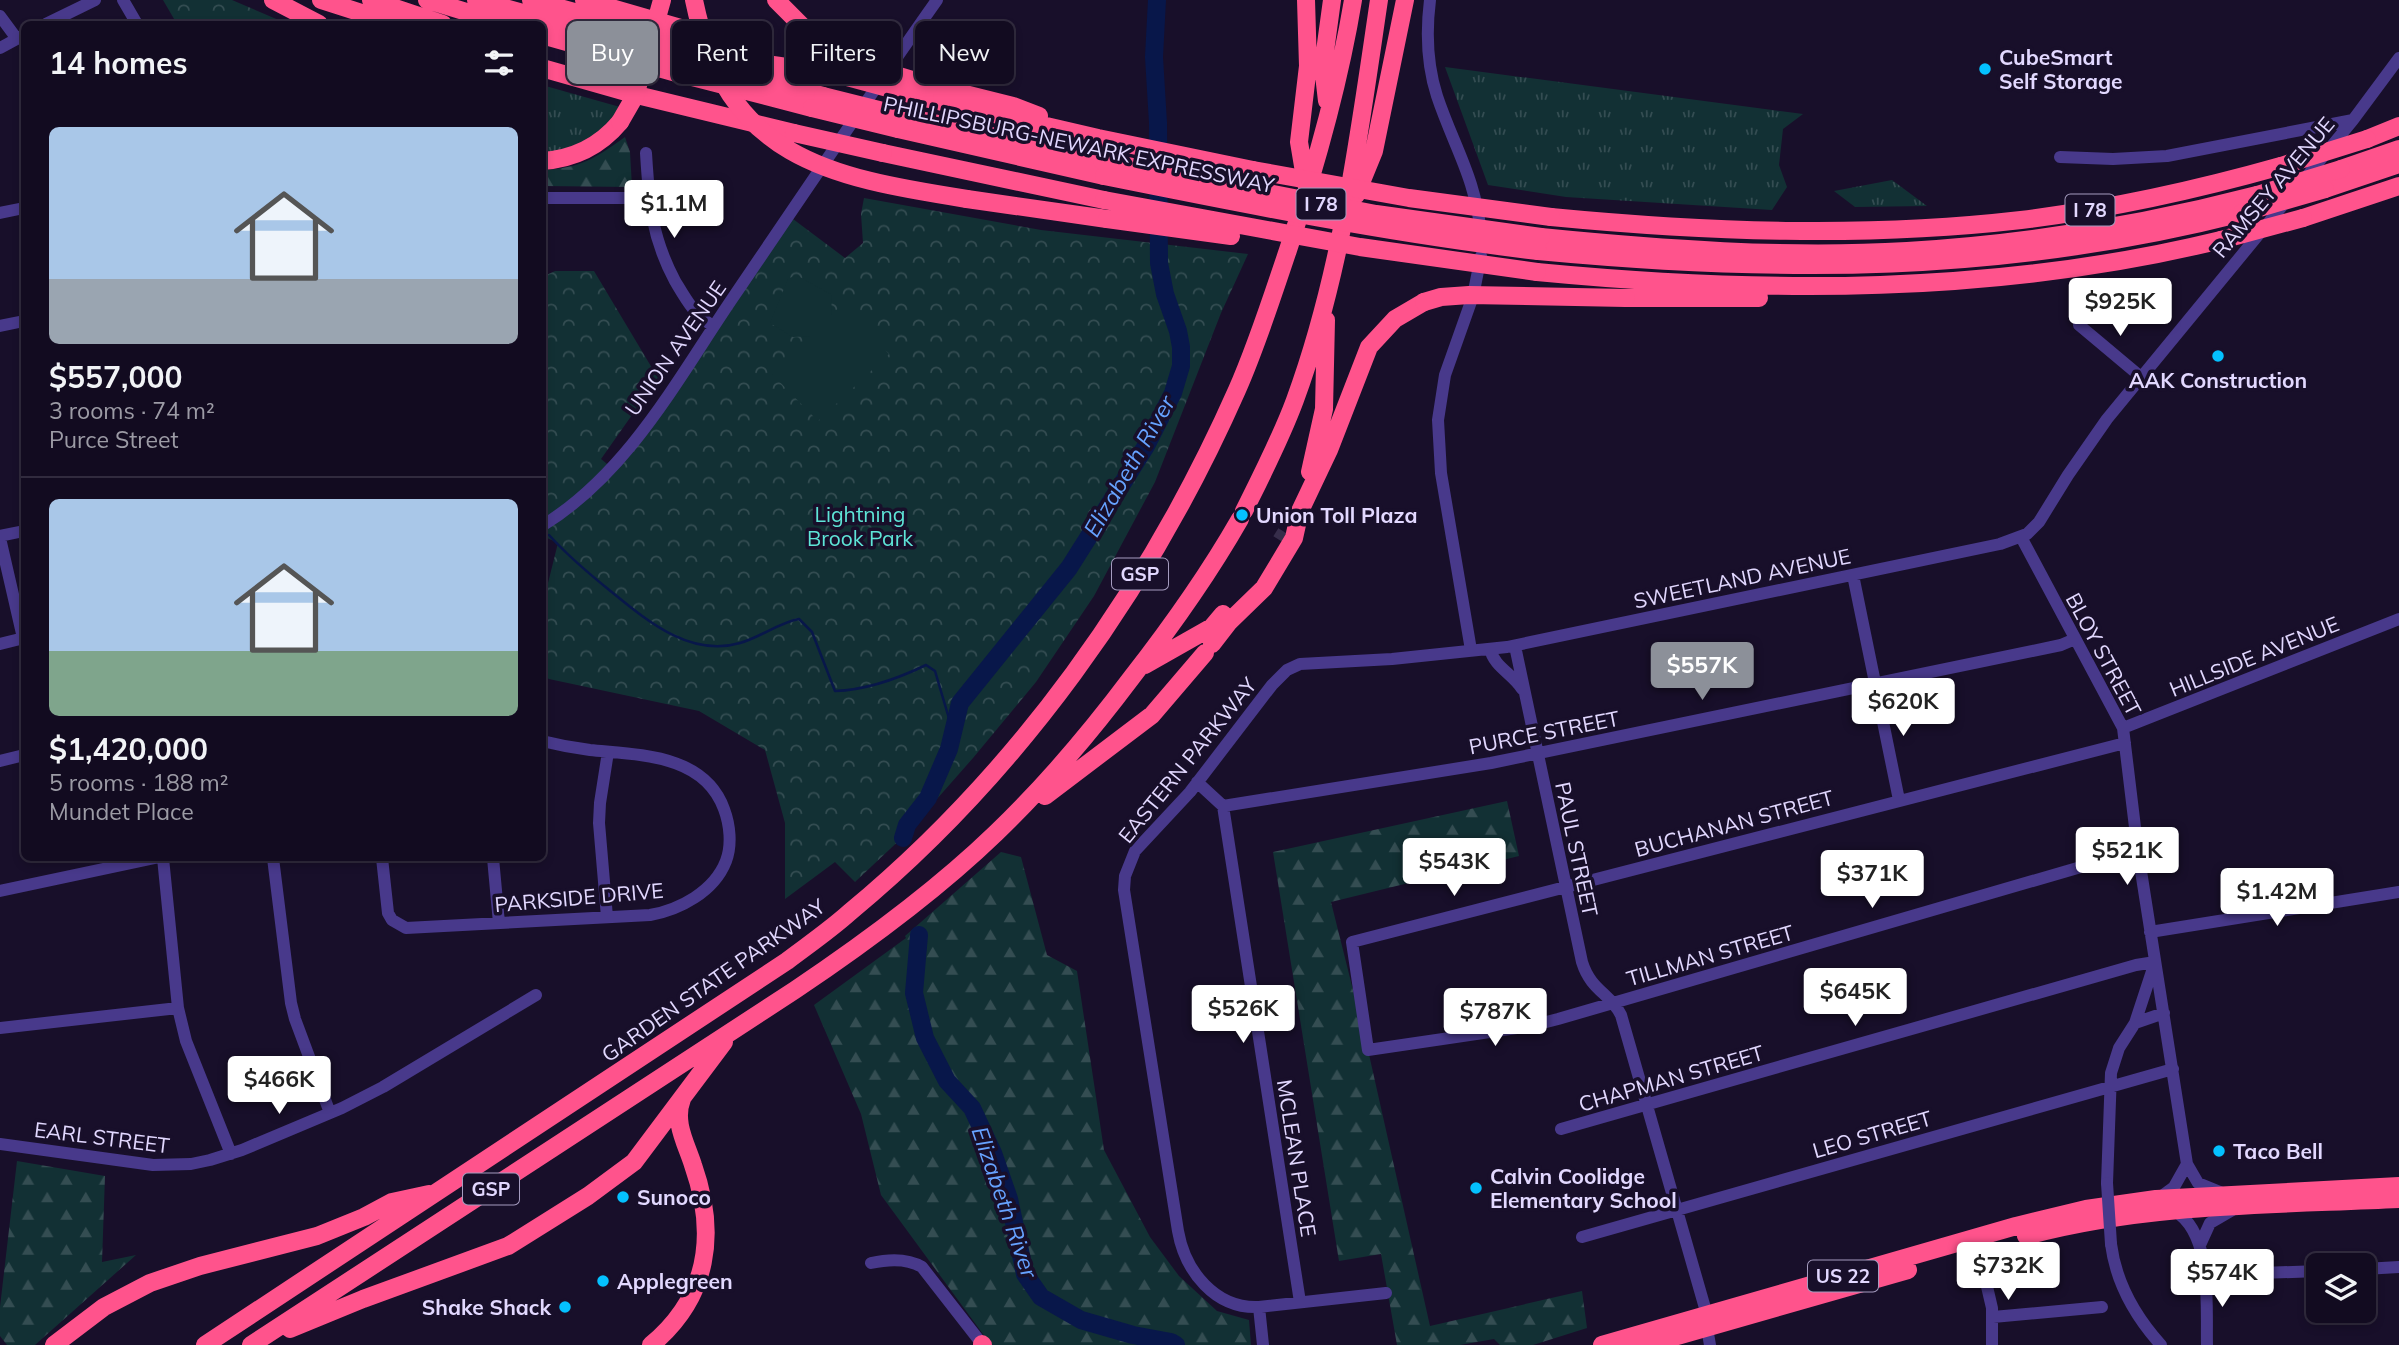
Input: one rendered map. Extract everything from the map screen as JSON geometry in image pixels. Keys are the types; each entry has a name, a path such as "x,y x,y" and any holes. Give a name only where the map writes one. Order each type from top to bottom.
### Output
{"highway":[{"path":"273,0 313,21"},
{"path":"321,0 387,21"},
{"path":"371,0 434,21"},
{"path":"427,0 496,21"},
{"name":"PHILLIPSBURG-NEWARK EXPRESSWAY","path":"476,0 818,102"},
{"path":"531,0 759,63 786,67"},
{"name":"PHILLIPSBURG-NEWARK EXPRESSWAY","path":"584,0 786,59"},
{"path":"546,160 565,158 588,149 602,140 620,122 635,96 662,0"},
{"path":"694,0 708,52 723,84 754,124 797,156 836,172 967,199 1253,239 1360,247"},
{"path":"776,0 806,30 849,56 927,91"},
{"path":"1306,0 1308,66 1299,142 1307,193"},
{"path":"1328,114 1323,66 1332,0"},
{"name":"GARDEN STATE PARKWAY","path":"205,1345 742,993 830,929 937,831 1001,763 1099,637 1157,547 1236,391 1260,332 1307,193 1328,114 1353,0"},
{"name":"GSP","path":"251,1345 823,971 881,929 995,834 1069,758 1197,590 1242,515 1295,399 1342,230 1379,0"},
{"path":"1342,230 1374,151 1405,0"},
{"name":"PHILLIPSBURG-NEWARK EXPRESSWAY","path":"546,36 684,75 818,102 1103,168 1540,244 1659,261 1795,266 1921,264 2074,248 2166,231 2242,213 2399,164"},
{"path":"546,57 649,86 738,120"},
{"name":"I 78","path":"546,69 738,120 1104,200 1360,247 1537,272 1656,282 1814,288 2010,278 2092,267 2221,240 2303,218 2399,186"},
{"name":"PHILLIPSBURG-NEWARK EXPRESSWAY","path":"890,84 927,91 1098,138 1374,192 1550,217 1744,230 1895,230 1987,223 2091,210 2195,189 2281,166 2399,127"},
{"name":"PHILLIPSBURG-NEWARK EXPRESSWAY","path":"1540,244 1775,252 1905,251 2025,241 2191,212 2257,195 2399,149"},
{"path":"1139,669 1212,627 1256,580 1303,505 1329,450 1369,347 1395,318 1424,302 1441,297 1776,298 1814,288"},
{"path":"995,834 1152,715 1229,622 1259,594 1275,571 1294,538 1324,409 1326,295"},
{"path":"251,1345 508,1246 618,1176 634,1162 730,1033"},
{"path":"652,1345 673,1325 691,1297 702,1270 706,1249 702,1196 678,1121 679,1107 689,1087"},
{"name":"US 22","path":"1646,1345 2063,1226 2237,1201 2399,1186"},
{"path":"54,1345 104,1307 150,1283 200,1266 317,1237 392,1202 439,1191"},
{"name":"US 22","path":"1602,1345 1708,1329 2051,1216 2086,1209 2157,1199 2399,1199"}],"street":[{"path":"52,21 95,0"},
{"path":"123,0 135,21"},
{"name":"UNION AVENUE","path":"547,524 585,496 623,455 675,385 937,0"},
{"path":"1430,0 1428,40 1434,84 1471,181 1477,202 1481,237 1477,284 1448,367 1438,419 1441,473 1471,650"},
{"path":"0,16 21,37 0,48"},
{"name":"RAMSEY AVENUE","path":"2021,537 2039,523 2077,461 2141,377 2353,120 2399,58"},
{"path":"2060,157 2113,159 2167,156 2353,120"},
{"path":"646,153 654,231 665,262 696,315 713,326"},
{"path":"546,198 649,198"},
{"path":"0,213 21,209"},
{"path":"0,326 21,322"},
{"path":"2079,325 2141,377"},
{"path":"21,532 0,537 21,625"},
{"name":"SWEETLAND AVENUE","path":"1471,650 1515,646 2000,544 2021,537"},
{"name":"BLOY STREET","path":"2021,537 2123,728 2138,852 2187,1164"},
{"path":"1853,575 1899,800"},
{"name":"HILLSIDE AVENUE","path":"2123,728 2399,619"},
{"path":"0,644 21,639"},
{"name":"PURCE STREET","path":"1223,806 1491,763 2061,645 2075,639"},
{"name":"PAUL STREET","path":"1515,646 1536,754 1586,974 1592,984 1613,1003"},
{"path":"1490,649 1494,661 1518,683 1524,693"},
{"name":"EASTERN PARKWAY","path":"1386,1293 1259,1307 1241,1306 1215,1295 1191,1267 1181,1245 1124,890 1125,876 1135,850 1197,782 1272,685 1293,667 1314,662 1404,658 1471,650"},
{"name":"PARKSIDE DRIVE","path":"382,861 388,913 399,925 413,928 657,914 683,904 719,875 730,845 727,818 723,805 704,778 695,771 672,761 546,742"},
{"name":"BUCHANAN STREET","path":"1368,1050 1352,942 2125,743"},
{"path":"607,917 599,823 608,752"},
{"path":"0,761 21,756"},
{"path":"1197,782 1223,806"},
{"name":"MCLEAN PLACE","path":"1223,806 1300,1302"},
{"name":"TILLMAN STREET","path":"1368,1050 1531,1026 2138,852"},
{"path":"0,891 141,861"},
{"path":"163,861 178,1009 186,1041 230,1154"},
{"path":"273,861 291,1003 330,1114"},
{"path":"493,861 499,923"},
{"path":"2150,932 2399,892"},
{"name":"BLOY STREET","path":"2155,962 2135,1023 2117,1054 2109,1086 2107,1184 2110,1244 2118,1275 2139,1318 2161,1345"},
{"name":"CHAPMAN STREET","path":"1561,1129 2136,965 2155,962"},
{"name":"EARL STREET","path":"0,1144 153,1165 191,1164 230,1154 330,1114 383,1087 536,995"},
{"path":"1613,1003 1621,1015 1677,1209 1708,1329"},
{"path":"0,1028 178,1009"},
{"path":"2135,1023 2164,1013"},
{"name":"LEO STREET","path":"1582,1237 2173,1069"},
{"path":"2157,1199 2174,1187 2187,1164"},
{"path":"2187,1164 2193,1178 2202,1186 2237,1201 2210,1223 2200,1245"},
{"path":"2175,1211 2192,1225 2200,1245 2207,1345"},
{"path":"872,1263 897,1260 922,1267 982,1345"},
{"path":"1982,1265 1993,1317 1992,1345"},
{"path":"2376,1268 2399,1267"},
{"path":"2204,1275 2306,1271"},
{"path":"1259,1307 1263,1345"},
{"path":"1993,1317 2102,1307"}],"green space":[{"path":"163,0 232,0 281,21 175,21"},
{"path":"1445,67 1803,114 1783,129 1779,165 1787,187 1772,210 1566,197 1488,185"},
{"path":"546,86 620,107 595,134 567,148 546,153"},
{"path":"625,137 630,152 632,187 546,186 546,170 587,161"},
{"path":"1892,180 1927,206 1855,207 1834,191"},
{"name":"Lightning Brook Park","path":"864,198 1041,230 1248,254 1221,313 1155,482 1094,596 1036,682 907,833 855,882 835,862 785,899 785,823 765,750 699,711 546,677 546,591 558,543 546,537 546,275 555,271 594,271 658,378 601,459 612,468 789,216 845,258 863,243 861,214"},
{"path":"796,275 832,295 831,315 841,306 889,354 818,421 772,374 810,336 793,337 770,323 788,279"},
{"path":"1507,801 1519,856 1331,902 1368,1050 1430,1326 1582,1291 1587,1328 1533,1345 1500,1345 1494,1339 1460,1345 1397,1345 1381,1254 1339,1261 1273,852"},
{"path":"1001,852 1021,857 1047,955 1077,971 1104,1150 1150,1237 1179,1276 1217,1311 1249,1320 1251,1345 991,1345 881,1195 861,1114 814,1005 906,938 905,936"},
{"path":"17,1161 105,1176 102,1262 136,1255 35,1345 7,1345 0,1336 0,1307"}],"waterway":[{"name":"Elizabeth River","path":"903,838 907,825 928,798 949,749 960,703 1069,568 1146,446 1173,393 1181,366 1181,347 1159,263 1158,123 1154,57 1157,0"},
{"path":"549,535 585,570 637,612 669,633 686,640 703,645 740,643 799,619 812,632 835,691 882,683 926,665 935,671 953,732"},
{"name":"Elizabeth River","path":"919,935 914,993 925,1038 947,1081 972,1108 993,1153 1009,1199 1025,1274 1041,1297 1081,1320 1176,1345"}],"tunnel":[{"path":"1281,541 1286,533"}],"place":[{"name":"CubeSmart Self Storage","path":"1985,69"},
{"name":"AAK Construction","path":"2218,356"},
{"name":"Union Toll Plaza","path":"1242,515"},
{"name":"Taco Bell","path":"2219,1151"},
{"name":"Calvin Coolidge Elementary School","path":"1476,1188"},
{"name":"Sunoco","path":"623,1197"},
{"name":"Applegreen","path":"603,1281"},
{"name":"Shake Shack","path":"565,1307"}]}
